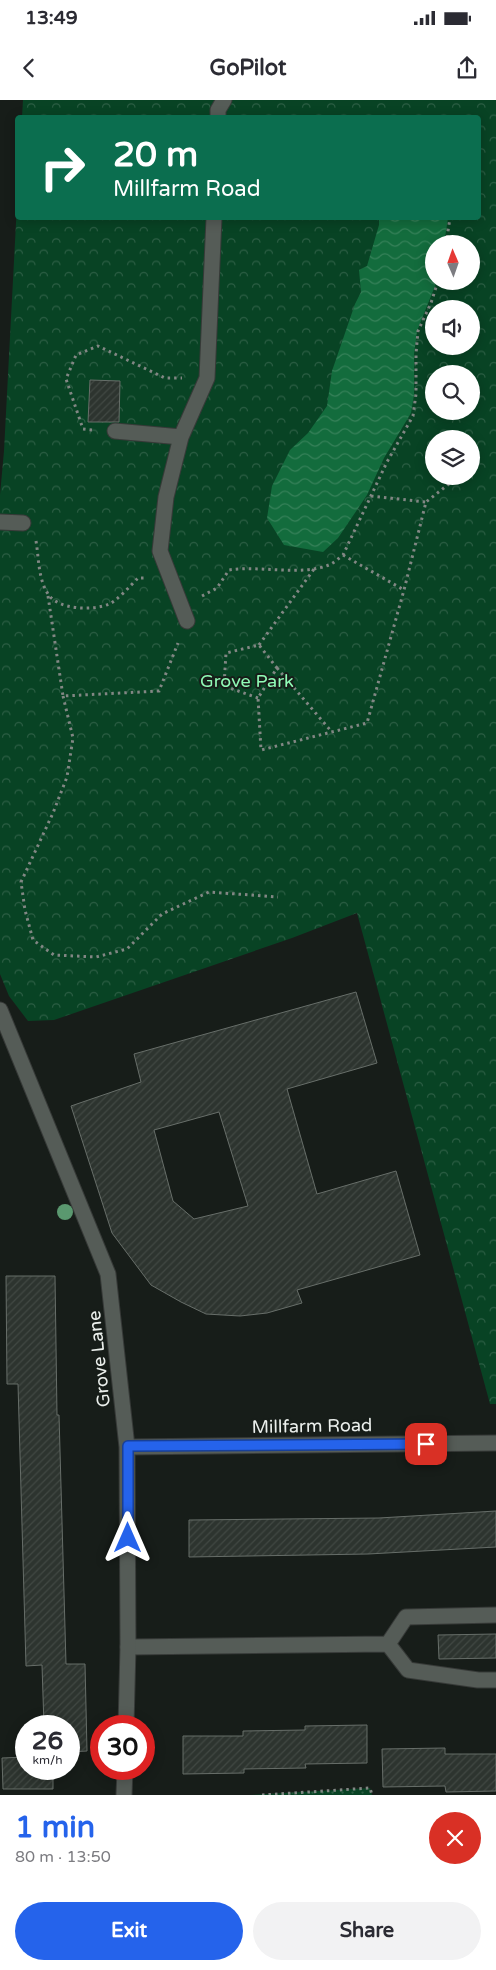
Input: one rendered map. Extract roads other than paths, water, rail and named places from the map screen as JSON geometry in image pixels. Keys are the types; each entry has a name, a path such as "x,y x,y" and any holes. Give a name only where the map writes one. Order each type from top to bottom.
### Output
{"street":[{"path":"218,115 218,110 224,100"},
{"path":"187,621 160,551 166,496 181,437 207,378 214,220"},
{"path":"115,432 181,437"},
{"path":"0,522 23,523"},
{"name":"Grove Lane","path":"0,1010 108,1274 128,1446 126,1715"},
{"name":"Millfarm Road","path":"128,1446 496,1443"},
{"path":"388,1644 406,1617 496,1615"},
{"path":"128,1647 388,1644"},
{"path":"388,1644 408,1670 478,1680 496,1680"},
{"path":"124,1795 125,1780"}],"water":[{"path":"379,220 448,220 445,235 425,235 425,290 433,290 429,300 425,300 425,311 417,331 414,354 414,395 411,413 384,458 367,495 338,538 323,552 284,545 267,518 272,486 290,450 308,433 327,406 332,371 361,292 359,270 367,266"}],"park label":[{"name":"Grove Park","path":"247,681"}]}
